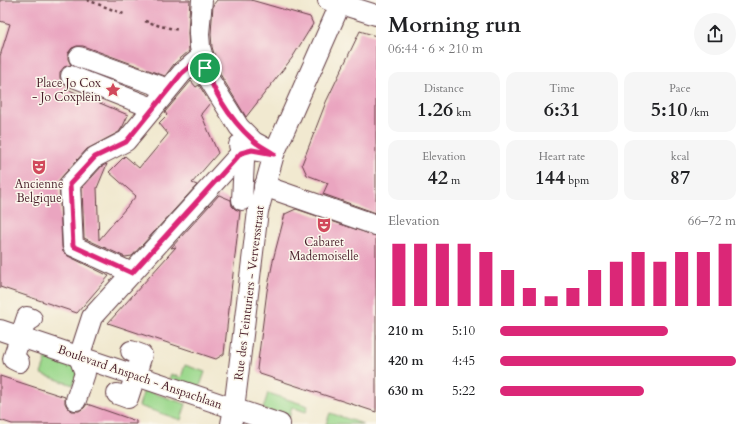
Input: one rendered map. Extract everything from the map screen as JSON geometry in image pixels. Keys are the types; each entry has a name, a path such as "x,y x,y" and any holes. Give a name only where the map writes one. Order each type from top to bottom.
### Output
{"street":[{"path":"202,0 199,34 202,56 209,79 214,90 239,127 251,130"},
{"path":"337,1 376,15"},
{"name":"Rue des Teinturiers - Verversstraat","path":"233,417 258,211 264,186 274,154 337,1"},
{"path":"132,273 73,246 70,184 95,157 126,142 168,89 188,67 202,56"},
{"path":"79,57 168,89"},
{"path":"71,76 152,108"},
{"path":"251,130 254,142 274,154"},
{"path":"242,200 244,161 238,140 251,130"},
{"path":"76,400 85,373 79,357 92,317 241,153 252,150 274,154"},
{"path":"264,186 376,225"},
{"path":"19,362 13,359 27,317 32,319"},
{"name":"Boulevard Anspach - Anspachlaan","path":"0,330 136,376 233,417 280,424"},
{"path":"117,394 128,398 136,376 142,355 131,351"}],"path":[{"path":"87,0 124,14"},
{"path":"145,21 160,26 199,34"}],"green space":[{"path":"47,357 79,368 73,385 41,374"},
{"path":"185,365 205,372 199,389 169,379 171,374 181,378"},
{"path":"144,390 186,404 181,420 139,406"},
{"path":"268,393 308,406 306,412 292,407 289,418 263,409"},
{"path":"330,413 363,424 326,424"}],"building":[{"path":"0,0 190,0 188,33 189,51 174,64 165,76 83,46 72,48 68,53 68,59 71,65 64,67 60,72 62,83 68,87 67,89 128,115 119,132 87,149 59,180 63,252 68,256 109,276 77,313 0,287 0,56 10,24 0,21"},
{"path":"217,0 251,0 310,17 313,24 292,58 246,117 220,74 212,47 211,34 213,5"},
{"path":"360,31 376,36 376,213 323,194 328,183 307,175 302,164 326,102"},
{"path":"191,81 196,87 199,85 210,103 201,114 218,153 192,183 197,185 132,256 125,257 84,238 82,188 102,166 107,164 97,188 99,240 136,196 109,172 125,156 139,168 144,163 168,134 159,123 167,115 165,112"},
{"path":"219,195 231,200 232,206 240,211 224,354 216,359 108,323 176,247 171,248"},
{"path":"296,209 376,236 376,412 260,374 257,369 267,291 274,256 285,214"},
{"path":"0,376 65,397 67,407 72,411 79,411 87,404 136,421 136,424 12,424 0,420"}],"place":[{"name":"Place Jo Cox - Jo Coxplein","path":"113,90"},
{"name":"Ancienne Belgique","path":"39,167"},
{"name":"Cabaret Mademoiselle","path":"324,225"}],"route":[{"path":"202,56 205,68 214,90 239,127 254,142 274,154 252,150 241,153 132,273 73,246 70,184 95,157 126,142 152,108 182,73 202,56"}]}
